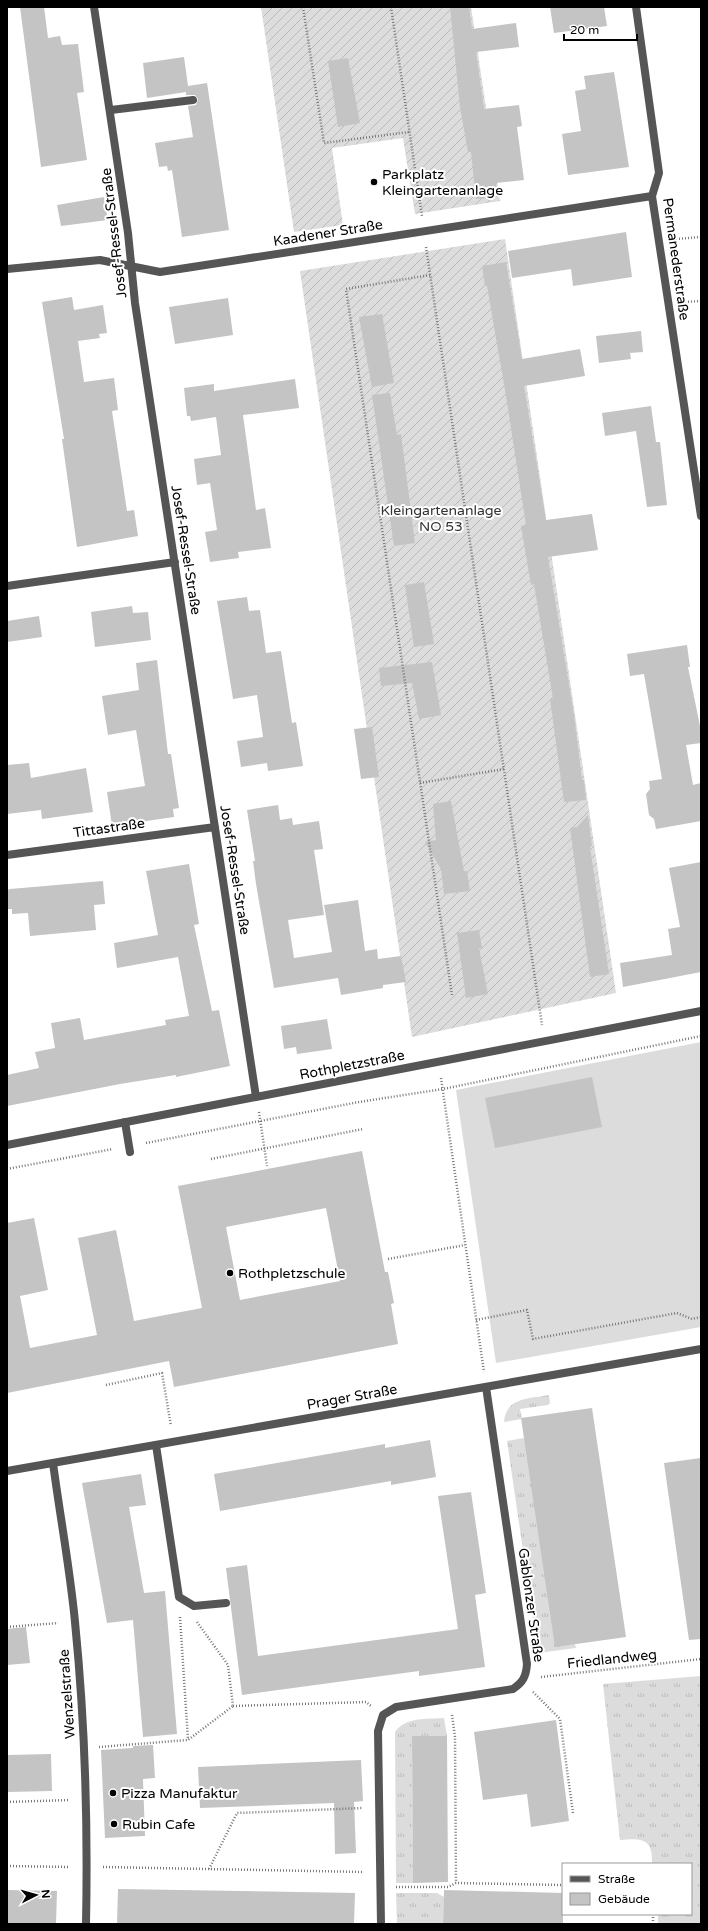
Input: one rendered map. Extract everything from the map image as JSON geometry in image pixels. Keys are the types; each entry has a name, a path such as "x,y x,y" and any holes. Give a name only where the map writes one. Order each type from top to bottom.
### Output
{"street":[{"name":"Josef-Ressel-Straße","path":"94,7 111,110 137,311 256,1097"},
{"name":"Permanederstraße","path":"636,7 659,173 652,196 701,516"},
{"path":"111,110 193,100"},
{"name":"Kaadener Straße","path":"7,269 100,260 160,272 652,196"},
{"path":"7,586 175,562"},
{"name":"Tittastraße","path":"7,855 215,827"},
{"name":"Rothpletzstraße","path":"7,1145 701,1011"},
{"path":"125,1122 130,1149"},
{"name":"Prager Straße","path":"7,1471 701,1349"},
{"name":"Gablonzer Straße","path":"486,1387 527,1664 523,1681"},
{"path":"156,1445 179,1597 194,1606 226,1603"},
{"name":"Wenzelstraße","path":"53,1463 75,1621 86,1800 86,1924"},
{"path":"381,1924 378,1731 383,1715 396,1707 513,1689 523,1681"}],"path":[{"path":"303,7 324,143 409,132"},
{"path":"391,7 545,1041"},
{"path":"659,240 701,237"},
{"path":"430,275 346,289 452,995"},
{"path":"420,783 504,769"},
{"path":"7,1169 130,1149 260,1121 359,1102 443,1089 701,1036"},
{"path":"439,1061 486,1387"},
{"path":"256,1097 267,1166"},
{"path":"211,1160 363,1129"},
{"path":"388,1259 465,1245"},
{"path":"476,1320 527,1310 533,1339 677,1313 692,1319 701,1317"},
{"path":"106,1385 162,1373 168,1410"},
{"path":"179,1597 188,1740"},
{"path":"7,1627 75,1621"},
{"path":"197,1621 228,1664 233,1706"},
{"name":"Friedlandweg","path":"523,1681 701,1659"},
{"path":"523,1681 560,1719 573,1813"},
{"path":"449,1699 455,1737 456,1883"},
{"path":"84,1748 188,1740 233,1706 366,1702 383,1715"},
{"path":"7,1802 86,1800"},
{"path":"209,1869 237,1813 379,1807"},
{"path":"7,1866 380,1872"},
{"path":"381,1887 448,1887 456,1883 562,1885"}],"green space":[{"path":"261,7 471,7 500,201 415,214 403,138 332,148 343,225 294,232"},
{"name":"Kleingartenanlage NO 53","path":"505,239 616,993 412,1037 300,271"},
{"path":"701,1042 701,1327 496,1363 456,1090"},
{"path":"549,1395 550,1403 548,1405 520,1409 522,1419 504,1422 509,1408 514,1404 526,1399"},
{"path":"524,1438 576,1648 538,1653 507,1441"},
{"path":"701,1676 701,1924 658,1924 658,1915 692,1915 692,1863 652,1863 651,1849 648,1844 634,1839 620,1840 603,1684"},
{"path":"444,1718 447,1736 412,1737 413,1883 396,1883 395,1732 399,1727 410,1721"},
{"path":"396,1893 437,1893 444,1897 443,1924 397,1924"}],"building":[{"path":"20,7 44,7 48,38 60,36 62,45 78,44 84,92 77,93 87,160 41,167"},
{"path":"450,7 469,7 472,29 516,23 519,47 476,52 484,109 519,105 522,126 517,127 524,180 496,183 498,197 476,199 471,152 468,152 460,107"},
{"path":"550,7 604,7 607,26 554,33"},
{"path":"184,57 188,86 207,83 229,230 182,237 172,170 168,171 167,166 159,167 155,143 193,137 188,106 196,105 198,99 195,95 186,95 186,92 147,98 143,63"},
{"path":"348,58 360,123 338,127 328,61"},
{"path":"614,72 629,167 568,175 562,134 581,131 575,91 586,89 584,76"},
{"path":"104,197 108,220 61,226 57,205"},
{"path":"626,232 632,277 573,286 571,269 512,278 508,251"},
{"path":"506,262 522,359 580,349 585,376 524,386 546,520 592,514 598,550 548,557 574,715 586,800 564,802 550,699 553,699 534,584 531,585 521,526 526,525 506,396 487,286 485,286 482,266"},
{"path":"72,297 74,310 103,305 107,333 99,334 100,338 78,341 84,382 114,378 118,410 112,411 127,511 134,510 138,536 77,547 62,439 64,439 42,302"},
{"path":"228,298 233,335 175,344 169,307"},
{"path":"382,314 394,383 372,387 359,317"},
{"path":"641,331 643,352 630,353 631,359 599,363 596,336"},
{"path":"295,379 299,408 243,415 256,510 265,508 271,548 238,552 239,558 210,562 205,532 217,530 210,483 197,485 194,459 221,455 216,417 191,421 190,416 187,416 184,388 214,384 214,391"},
{"path":"390,393 397,435 401,434 415,543 394,546 372,395"},
{"path":"651,406 656,442 660,442 667,505 647,507 636,431 605,436 602,413"},
{"path":"424,582 434,644 414,647 405,585"},
{"path":"247,597 249,611 260,610 266,653 281,651 292,723 296,722 303,766 268,771 267,763 241,767 237,741 263,737 257,695 233,699 217,601"},
{"path":"132,606 133,613 148,612 151,640 95,647 91,612"},
{"path":"39,616 42,637 7,642 7,621"},
{"path":"687,645 690,667 688,667 701,731 701,743 686,745 693,785 701,783 701,821 656,829 654,819 649,815 646,794 650,789 649,781 662,779 644,674 630,676 627,654"},
{"path":"157,660 168,754 171,754 179,808 173,809 174,817 112,826 107,792 145,786 136,730 108,735 102,696 139,690 136,663"},
{"path":"432,662 441,715 419,719 412,683 381,686 379,668"},
{"path":"372,727 379,777 361,779 354,729"},
{"path":"29,763 31,778 86,768 93,812 42,819 41,810 7,814 7,765"},
{"path":"451,801 464,871 467,871 470,891 444,894 441,869 425,842 436,840 433,804"},
{"path":"278,805 280,820 292,818 293,825 319,821 323,849 314,850 324,915 288,920 294,958 332,952 324,905 358,900 365,951 377,949 378,959 401,956 406,982 383,985 383,988 341,995 338,978 274,988 256,884 253,861 255,861 247,810"},
{"path":"588,815 592,846 590,847 609,974 590,977 570,828 577,827"},
{"path":"701,862 701,972 623,987 620,963 672,955 668,929 680,927 669,868"},
{"path":"189,864 199,924 194,925 212,1011 219,1010 230,1066 176,1077 176,1075 120,1084 7,1106 7,1075 39,1068 35,1052 55,1048 51,1023 80,1018 84,1040 166,1025 165,1020 189,1016 178,957 117,968 114,943 158,935 146,871"},
{"path":"103,881 105,904 94,905 96,930 30,936 28,913 12,914 12,909 7,909 7,890 10,889"},
{"path":"479,930 482,948 479,948 488,994 466,998 457,933"},
{"path":"327,1019 332,1049 297,1054 296,1047 284,1049 281,1026"},
{"path":"592,1077 602,1127 495,1148 485,1098"},
{"path":"362,1151 385,1272 388,1272 394,1303 391,1304 398,1344 174,1387 169,1361 7,1393 7,1223 34,1218 48,1290 20,1296 30,1348 97,1335 78,1238 116,1230 134,1321 202,1308 178,1186","holes":["326,1208 340,1281 240,1300 226,1227"]},
{"path":"592,1408 626,1637 555,1647 521,1418"},
{"path":"430,1440 436,1477 391,1485 391,1481 220,1511 214,1474 385,1444 385,1448"},
{"path":"701,1458 701,1639 689,1640 664,1463"},
{"path":"141,1474 146,1505 129,1507 144,1593 165,1591 177,1734 143,1737 133,1620 107,1623 82,1483"},
{"path":"471,1492 486,1593 475,1595 485,1667 419,1676 419,1671 242,1695 226,1568 247,1565 258,1656 458,1629 438,1496"},
{"path":"26,1627 30,1663 7,1665 7,1629"},
{"path":"556,1720 569,1821 531,1827 527,1794 483,1800 474,1732"},
{"path":"412,1736 447,1736 448,1882 413,1883"},
{"path":"153,1745 155,1778 143,1779 145,1836 105,1838 101,1750"},
{"path":"51,1754 52,1791 7,1792 7,1755"},
{"path":"361,1760 363,1801 354,1802 356,1853 335,1854 334,1803 200,1808 198,1767"},
{"path":"118,1889 355,1893 354,1924 117,1924"},
{"path":"7,1890 57,1891 56,1924 7,1924"},
{"path":"444,1890 562,1893 563,1924 443,1924"}],"place":[{"name":"Parkplatz Kleingartenanlage","path":"374,182"},
{"name":"Rothpletzschule","path":"230,1273"},
{"name":"Pizza Manufaktur","path":"113,1793"},
{"name":"Rubin Cafe","path":"114,1824"}]}
